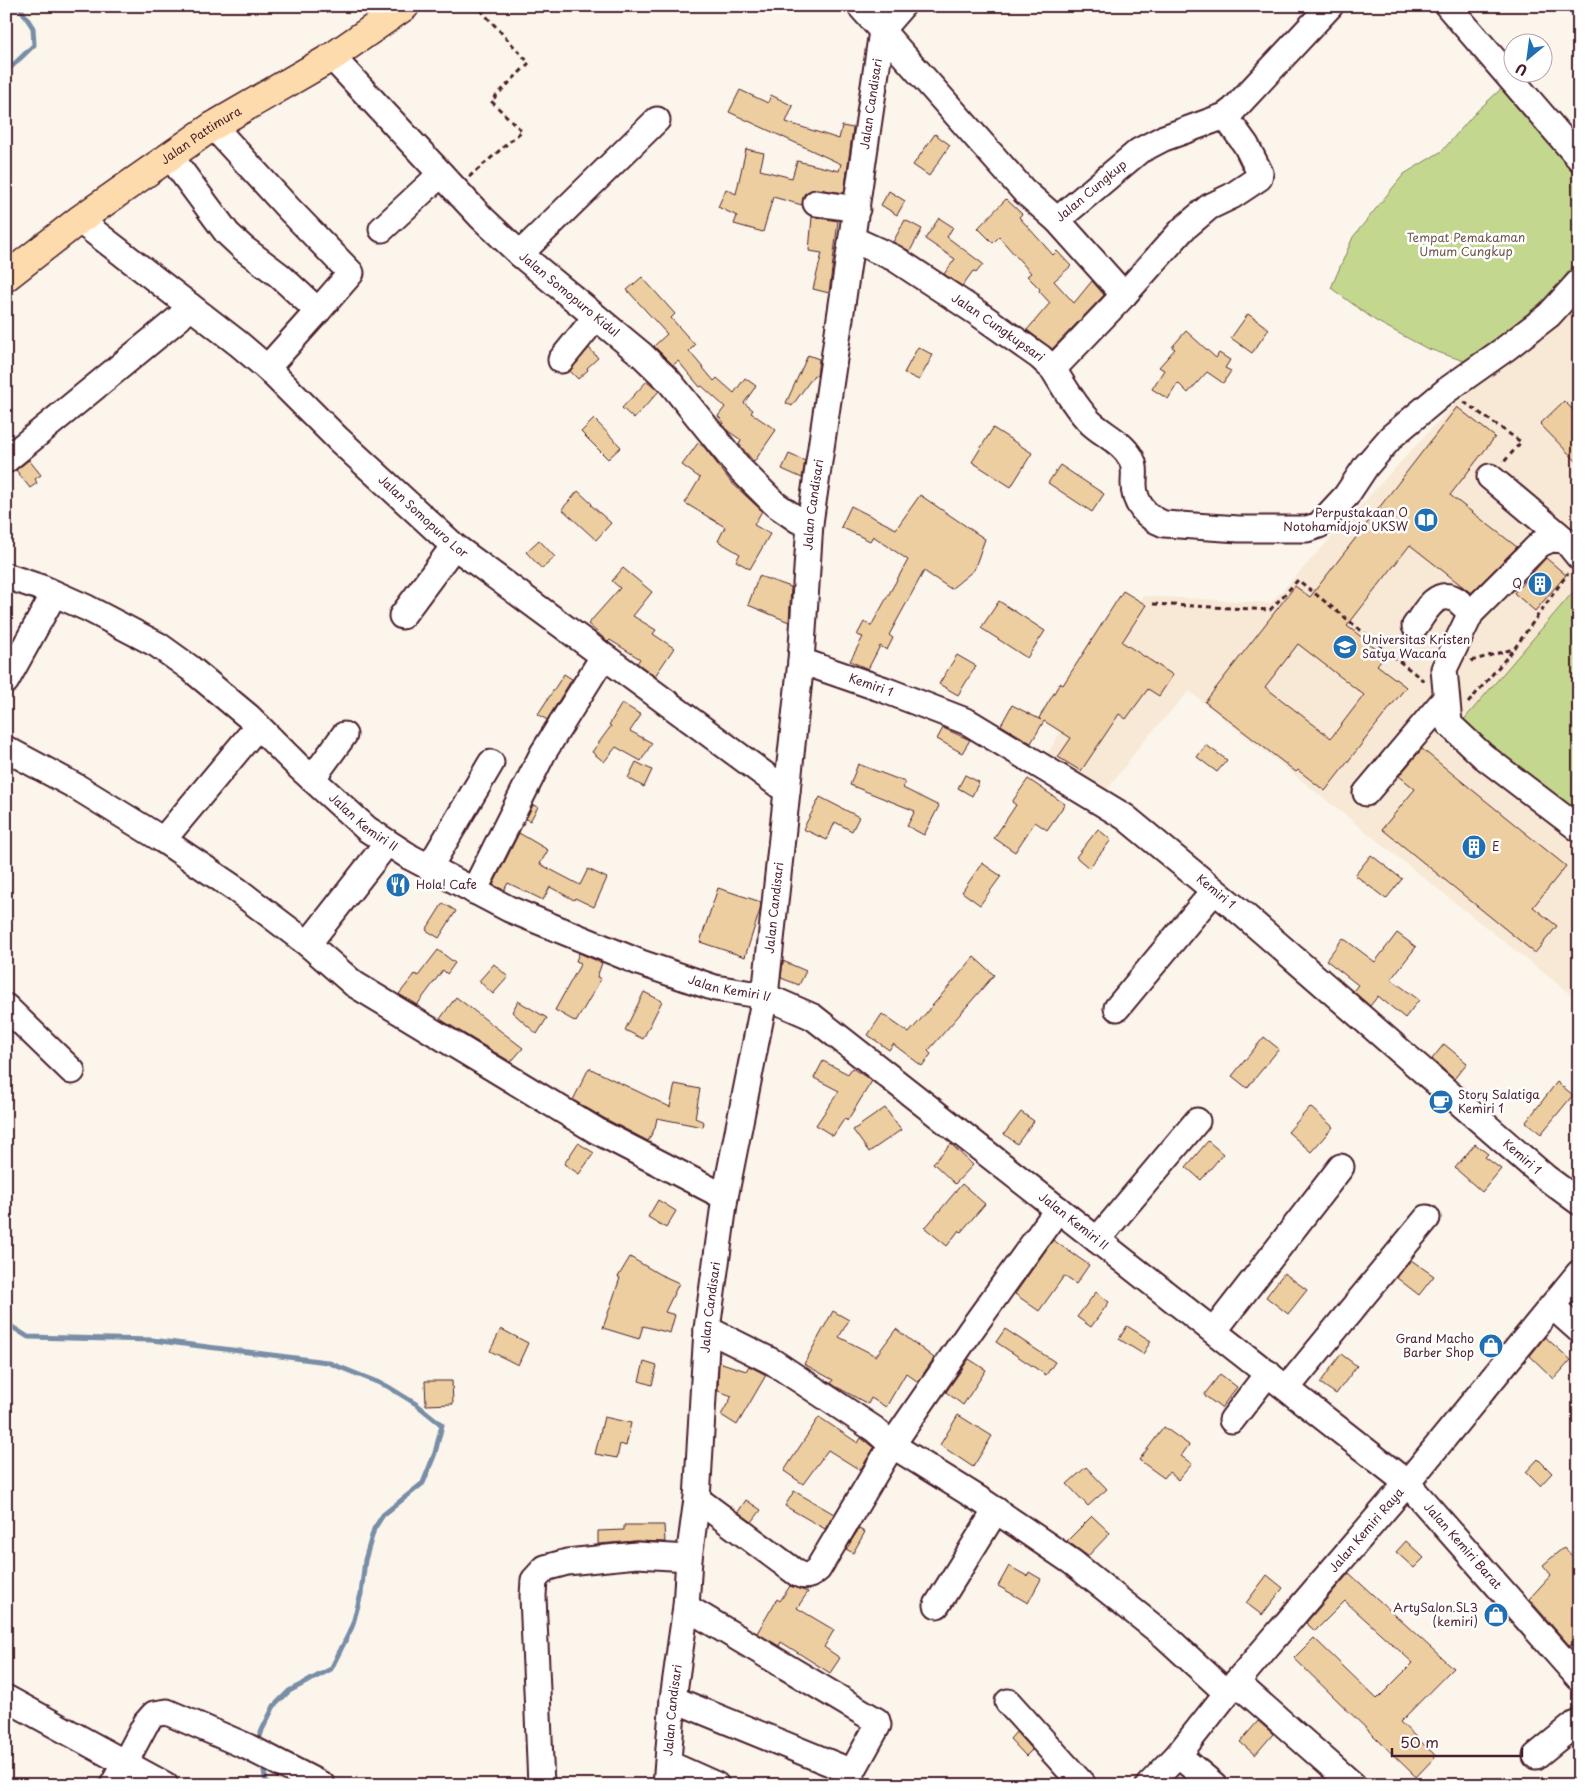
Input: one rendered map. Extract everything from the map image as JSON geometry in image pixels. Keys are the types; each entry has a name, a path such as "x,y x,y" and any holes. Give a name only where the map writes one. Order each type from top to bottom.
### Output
{"main road":[{"name":"Jalan Pattimura","path":"6,277 79,220 213,126 332,57 394,9"}],"street":[{"name":"Jalan Cungkup","path":"860,6 1024,191 1057,220 1139,151 1164,138 1225,116 1234,109 1330,6"},
{"path":"882,30 902,6"},
{"path":"1448,6 1579,158"},
{"name":"Jalan Candisari","path":"667,1774 674,1699 686,1607 689,1558 697,1499 706,1329 725,1196 765,996 801,661 810,523 882,30"},
{"name":"Jalan Somopuro Kidul","path":"332,57 448,182 520,254 642,355 669,381 741,470 775,504 798,520 810,523"},
{"name":"Jalan Cungkupsari","path":"852,239 894,258 979,314 1040,357 1053,369 1124,295 1183,229 1209,207 1232,196 1259,178 1260,173 1246,145 1225,116"},
{"path":"520,254 554,223 657,120"},
{"path":"213,126 351,273 267,368"},
{"path":"170,156 227,233 243,248 279,275 318,311"},
{"path":"382,229 448,182"},
{"path":"816,203 856,209"},
{"name":"Jalan Somopuro Lor","path":"79,220 239,344 267,368 338,439 454,546 787,791"},
{"path":"1057,220 1124,295"},
{"path":"1053,369 1091,422 1108,437 1122,444 1131,458 1135,470 1134,485 1136,497 1145,514 1154,520 1164,524 1239,529 1306,529 1319,525 1346,496 1366,466 1392,436 1447,390 1549,315 1579,282"},
{"path":"6,460 123,365 179,318 190,306"},
{"path":"561,360 596,317"},
{"path":"1490,477 1572,554"},
{"path":"1572,554 1551,539 1540,544 1471,613 1444,669 1450,724 1483,756 1579,829"},
{"path":"402,616 454,546"},
{"name":"Jalan Kemiri II","path":"6,576 87,608 158,645 221,693 367,829 429,868 509,909 641,963 715,988 765,996 813,1017 1407,1483"},
{"path":"6,681 54,594"},
{"path":"1415,626 1434,600 1442,597 1453,598 1471,613"},
{"path":"474,891 543,753 603,657"},
{"name":"Kemiri 1","path":"801,661 885,690 968,722 1125,817 1214,891 1545,1177 1579,1202"},
{"path":"1366,793 1446,698"},
{"path":"163,840 258,726"},
{"path":"312,779 344,735"},
{"path":"6,749 78,787 163,840 237,890 308,944 354,984 597,1131 725,1196"},
{"path":"429,868 491,763"},
{"path":"308,944 387,843"},
{"path":"1116,1008 1214,891"},
{"path":"6,1007 72,1071"},
{"path":"1097,1240 1197,1121"},
{"path":"1214,1331 1341,1167"},
{"path":"697,1499 798,1574 804,1577 811,1576 818,1570 892,1446 971,1330 1058,1209"},
{"path":"1287,1388 1427,1218"},
{"name":"Jalan Kemiri Raya","path":"1149,1785 1178,1754 1407,1483 1579,1273"},
{"path":"1552,1306 1579,1330"},
{"path":"706,1329 773,1362 874,1430 892,1446 996,1510 1072,1562 1353,1785"},
{"path":"1232,1420 1268,1373"},
{"name":"Jalan Kemiri Barat","path":"1407,1483 1579,1678"},
{"path":"937,1605 996,1510"},
{"path":"542,1785 534,1580 545,1568 567,1562 637,1556 689,1558"},
{"path":"674,1699 851,1778 878,1725 877,1721 686,1607"},
{"path":"6,1698 164,1785"},
{"path":"1008,1702 1083,1785"},
{"path":"113,1785 146,1723 154,1714 167,1712 259,1753 322,1785"},
{"path":"1536,1756 1579,1720"},
{"path":"1178,1754 1214,1785"},
{"path":"667,1774 716,1785"}],"path":[{"path":"448,182 522,131 491,101 529,63 477,6"},
{"path":"1447,390 1521,442 1490,477"},
{"path":"1450,724 1514,648 1572,554"},
{"path":"1153,604 1270,610 1298,580 1446,698"},
{"path":"1444,669 1514,648"},
{"path":"1573,880 1579,885"}],"shaded area":[{"name":"Universitas Kristen Satya Wacana","path":"1579,294 1579,1001 1189,691 1143,742 1104,794 1046,756 1143,596 1271,603 1453,405 1549,328"}],"green space":[{"name":"Tempat Pemakaman Umum Cungkup","path":"1501,89 1579,169 1579,258 1552,293 1507,331 1464,361 1426,348 1376,321 1331,288 1353,237 1404,174 1442,151 1475,113"},
{"path":"1579,585 1579,820 1461,723"}],"building":[{"path":"740,90 768,103 771,95 793,106 786,122 839,139 842,126 853,128 844,193 818,189 811,190 804,194 802,205 773,197 763,232 734,224 737,216 718,207 726,189 736,194 746,149 764,153 760,170 792,178 797,161 839,171 841,164 729,112"},
{"path":"935,134 950,145 929,176 913,165"},
{"path":"889,191 905,201 897,215 881,205"},
{"path":"1006,199 1022,214 1019,217 1053,255 1057,251 1071,266 1054,281 1074,303 1092,281 1104,295 1052,349 1027,330 1050,303 1027,276 1031,273 999,237 993,243 978,228"},
{"path":"812,217 838,221 829,293 813,289 822,253 809,251"},
{"path":"939,218 953,227 947,237 983,264 976,273 973,271 962,286 944,274 955,259 925,239"},
{"path":"905,220 922,229 910,251 893,242"},
{"path":"642,277 675,314 671,318 695,345 689,351 714,381 717,378 734,393 745,378 756,386 744,403 753,410 751,413 776,430 754,462 739,444 741,440 728,431 718,416 725,407 702,386 700,387 678,361 673,365 654,346 667,334 627,290"},
{"path":"1248,314 1269,329 1252,353 1231,338"},
{"path":"1186,331 1216,358 1219,353 1230,360 1225,368 1231,371 1223,383 1207,372 1188,393 1178,383 1168,399 1152,389 1164,370 1159,367 1175,349 1172,347"},
{"path":"918,347 933,355 919,380 904,373"},
{"path":"589,348 598,358 578,379 570,371"},
{"path":"808,355 819,359 817,376 814,375 792,406 786,403"},
{"path":"647,381 659,391 634,419 622,408"},
{"path":"1564,401 1579,416 1579,464 1540,424"},
{"path":"1457,407 1495,437 1450,495 1517,547 1471,593 1410,545 1347,626 1385,655 1377,665 1406,687 1325,791 1298,770 1296,772 1205,702 1295,586 1310,597","holes":["1298,644 1364,695 1331,738 1265,687"]},
{"path":"594,419 621,447 608,459 581,432"},
{"path":"993,428 1032,453 1011,487 972,462"},
{"path":"698,443 704,447 731,482 762,511 754,525 770,534 750,569 736,561 740,554 718,541 725,527 685,503 700,478 682,465"},
{"path":"789,454 805,461 802,478 782,469"},
{"path":"29,460 41,475 35,479 37,483 30,488 16,470"},
{"path":"1060,465 1104,494 1092,512 1048,483"},
{"path":"578,491 611,523 596,540 562,509"},
{"path":"920,495 985,539 974,570 951,589 924,571 889,635 893,638 887,650 880,646 868,669 850,661 863,637 857,635 864,622 871,626 908,560 873,536 870,541 841,527 851,506 896,529"},
{"path":"539,540 555,557 542,569 526,552"},
{"name":"Q","path":"1546,558 1566,575 1535,611 1514,593"},
{"path":"623,568 652,592 633,616 656,630 653,634 674,648 655,676 637,663 640,659 610,640 608,642 588,624 620,588 612,581"},
{"path":"759,576 791,587 789,622 748,605"},
{"path":"1123,591 1146,605 1122,642 1173,675 1159,696 1148,689 1126,719 1119,714 1081,771 1058,757 1071,738 1044,721 1031,743 1001,725 1012,705 1041,720 1039,718 1060,683 1063,685"},
{"path":"999,601 1045,631 1027,658 981,628"},
{"path":"957,655 976,666 958,695 939,684"},
{"path":"564,674 572,679 547,720 538,714"},
{"path":"622,703 641,715 630,731 652,743 641,761 616,747 604,762 592,752 611,726 609,725"},
{"path":"943,728 970,740 962,753 937,739"},
{"path":"1206,745 1227,760 1217,772 1197,757"},
{"name":"E","path":"1422,749 1566,866 1533,907 1557,926 1535,953 1382,829 1415,789 1399,776"},
{"path":"636,762 652,770 644,787 628,778"},
{"path":"858,764 905,782 903,788 939,806 924,835 907,826 915,811 850,785"},
{"path":"965,775 979,782 972,796 958,788"},
{"path":"1028,779 1065,804 1047,830 1035,822 1015,852 994,838 1016,805 1012,802"},
{"path":"820,797 859,817 852,831 835,822 827,840 803,829"},
{"path":"533,805 538,807 530,821 526,819"},
{"path":"1098,829 1111,840 1089,868 1076,857"},
{"path":"519,833 548,850 540,864 580,885 588,869 607,878 594,907 575,898 574,900 550,887 543,900 508,883 504,890 493,885"},
{"path":"1371,855 1402,879 1386,899 1355,875"},
{"path":"982,863 1001,876 980,905 962,892"},
{"path":"718,888 761,902 745,957 700,942"},
{"path":"443,903 456,911 439,938 426,930"},
{"path":"1397,933 1416,947 1391,979 1419,1000 1405,1018 1378,996 1370,1006 1353,991 1358,985 1326,960 1343,938 1375,962"},
{"path":"438,950 455,963 447,974 443,970 417,1005 399,994 415,974 418,976"},
{"path":"579,953 602,963 597,977 601,979 576,1022 555,1010 581,963 576,961"},
{"path":"974,957 994,975 928,1051 931,1054 922,1066 893,1044 889,1050 868,1035 882,1014 909,1033"},
{"path":"783,961 806,971 799,985 781,978"},
{"path":"494,964 508,977 493,994 479,981"},
{"path":"644,992 662,1001 643,1039 625,1030"},
{"path":"456,997 523,1048 511,1062 440,1019"},
{"path":"518,1001 547,1018 537,1034 512,1012"},
{"path":"1264,1037 1279,1049 1247,1088 1232,1076"},
{"path":"1444,1044 1467,1063 1454,1079 1432,1059"},
{"path":"823,1061 848,1074 852,1068 872,1081 847,1121 845,1118 833,1136 816,1125 839,1091 814,1078"},
{"path":"589,1068 670,1107 675,1084 700,1089 695,1118 704,1122 703,1127 657,1118 655,1128 648,1141 573,1100"},
{"path":"1557,1082 1573,1095 1541,1134 1526,1122"},
{"path":"1310,1107 1333,1127 1311,1152 1288,1132"},
{"path":"885,1108 901,1130 869,1152 853,1130"},
{"path":"1021,1112 1034,1121 1017,1144 1004,1134"},
{"path":"1208,1141 1223,1154 1201,1180 1186,1167"},
{"path":"578,1143 594,1153 579,1174 564,1164"},
{"path":"951,1144 973,1165 955,1184 933,1163"},
{"path":"1475,1144 1488,1154 1485,1157 1501,1169 1482,1192 1455,1168"},
{"path":"962,1184 985,1204 961,1232 959,1230 947,1246 925,1228"},
{"path":"658,1200 676,1211 666,1228 648,1217"},
{"path":"1053,1240 1089,1265 1076,1284 1064,1276 1039,1311 1015,1294"},
{"path":"630,1257 679,1283 665,1312 675,1315 670,1333 643,1326 639,1339 603,1328 620,1278 618,1277"},
{"path":"1411,1260 1434,1276 1419,1295 1397,1278"},
{"path":"1284,1273 1307,1290 1288,1314 1266,1297"},
{"path":"1096,1292 1109,1302 1091,1327 1077,1317"},
{"path":"833,1311 849,1320 839,1337 876,1356 896,1329 934,1358 918,1382 906,1373 886,1407 871,1398 868,1404 835,1386 831,1383 833,1380 804,1364"},
{"path":"1127,1326 1151,1341 1143,1354 1119,1339"},
{"path":"501,1329 528,1343 518,1365 490,1351"},
{"path":"1005,1329 1055,1362 1046,1375 996,1342"},
{"path":"1545,1337 1571,1360 1554,1379 1530,1356"},
{"path":"1341,1354 1357,1366 1336,1394 1320,1383"},
{"path":"969,1359 986,1370 963,1405 946,1392"},
{"path":"644,1362 657,1366 652,1385 639,1381"},
{"path":"719,1362 746,1371 749,1366 766,1375 737,1425 721,1415 732,1396 718,1391"},
{"path":"1220,1374 1237,1387 1221,1408 1204,1395"},
{"path":"425,1381 452,1381 453,1404 426,1405"},
{"path":"958,1415 992,1436 973,1467 940,1445"},
{"path":"604,1417 631,1423 626,1446 620,1444 617,1458 595,1454"},
{"path":"819,1417 858,1443 861,1438 874,1448 860,1470 828,1450 803,1484 784,1471"},
{"path":"1164,1427 1189,1445 1181,1456 1192,1464 1178,1480 1169,1472 1164,1478 1139,1460"},
{"path":"1538,1459 1552,1473 1540,1486 1526,1472"},
{"path":"1086,1467 1107,1489 1088,1506 1067,1484"},
{"path":"794,1491 834,1514 825,1529 785,1506"},
{"path":"746,1500 761,1510 752,1522 738,1512"},
{"path":"1092,1516 1110,1533 1088,1556 1067,1541"},
{"path":"624,1525 664,1525 665,1542 636,1541 598,1544 598,1531 624,1530"},
{"path":"859,1529 865,1532 853,1553 846,1549"},
{"path":"1406,1541 1424,1558 1414,1568 1396,1552"},
{"path":"1564,1547 1579,1564 1579,1640 1570,1646 1529,1599 1551,1575 1543,1565"},
{"path":"1009,1566 1027,1576 1029,1572 1041,1579 1028,1603 998,1586"},
{"path":"1349,1573 1453,1668 1400,1722 1436,1756 1416,1777 1294,1658 1314,1638 1377,1699 1413,1663 1345,1601 1315,1631 1306,1623"},
{"path":"1267,1575 1283,1588 1262,1615 1246,1603"},
{"path":"790,1586 808,1592 797,1608 834,1630 824,1647 840,1658 830,1673 781,1642 779,1646 757,1633 777,1599 780,1601"},
{"path":"1258,1721 1273,1734 1255,1755 1240,1742"},
{"path":"1016,1732 1032,1750 1026,1756 1010,1739"}],"waterway":[{"path":"6,72 34,45 33,28 19,6"},
{"path":"6,1323 28,1337 152,1340 327,1362 387,1386 416,1404 442,1425 435,1453 423,1483 383,1515 374,1529 365,1560 361,1594 352,1627 331,1669 289,1691 274,1706 258,1743"},
{"path":"260,1765 263,1768 267,1785"}],"place":[{"name":"Perpustakaan O Notohamidjojo UKSW","path":"1426,520"},
{"name":"Q","path":"1540,584"},
{"name":"Universitas Kristen Satya Wacana","path":"1345,647"},
{"name":"E","path":"1474,847"},
{"name":"Hola! Cafe","path":"398,885"},
{"name":"Story Salatiga Kemiri 1","path":"1441,1102"},
{"name":"Grand Macho Barber Shop","path":"1491,1346"},
{"name":"ArtySalon.SL3 (kemiri)","path":"1496,1615"}]}
